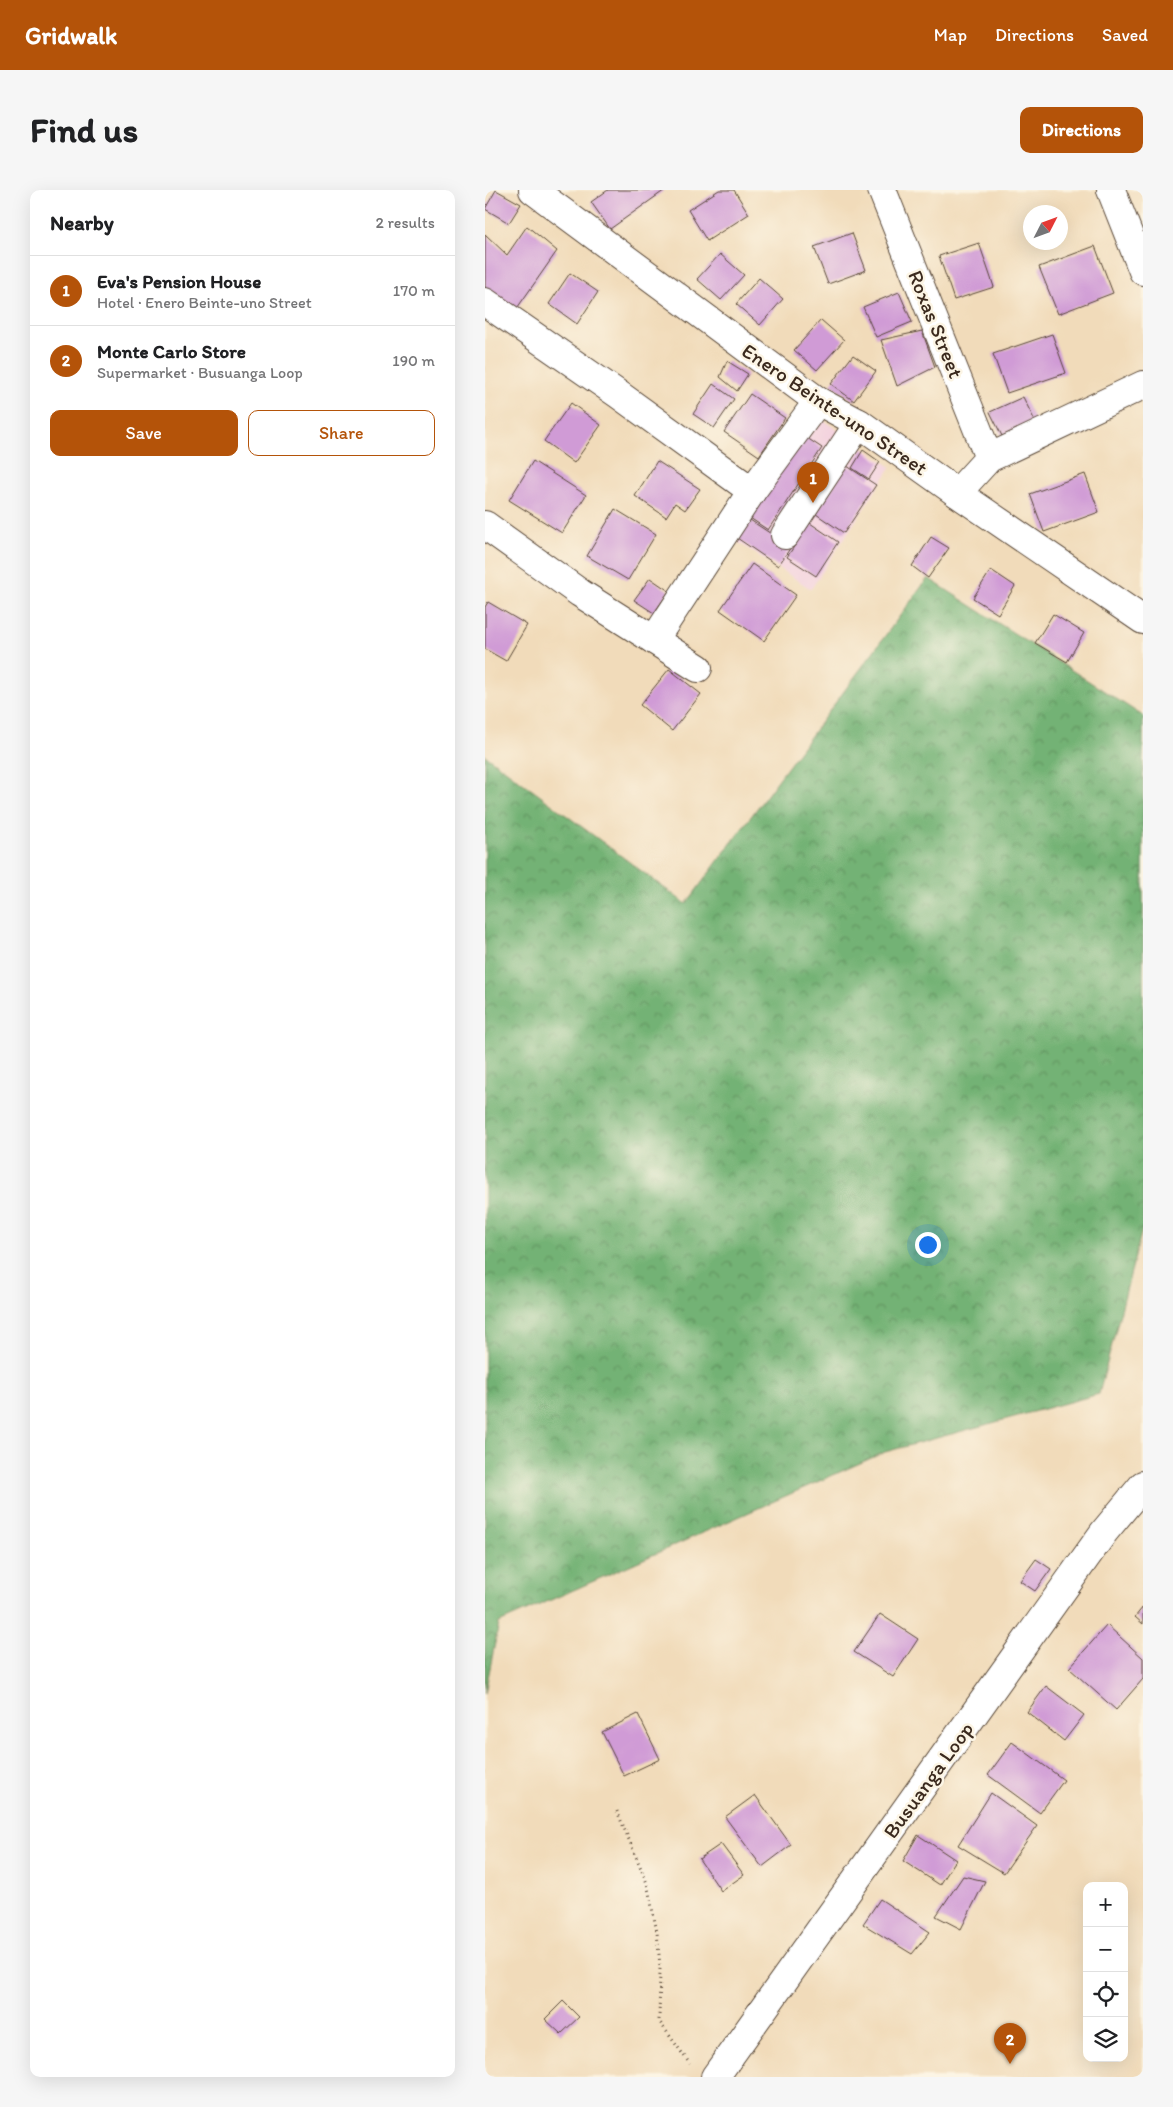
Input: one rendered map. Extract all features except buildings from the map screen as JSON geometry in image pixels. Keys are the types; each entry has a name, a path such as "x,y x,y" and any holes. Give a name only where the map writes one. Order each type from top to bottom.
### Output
{"street":[{"name":"Enero Beinte-uno Street","path":"533,190 818,401 859,423 957,493 1143,620"},
{"name":"Roxas Street","path":"882,190 989,458"},
{"path":"1111,190 1143,271"},
{"path":"485,302 618,394 752,491"},
{"path":"957,493 989,458 1143,386"},
{"path":"654,640 752,491 818,401"},
{"path":"785,535 859,423"},
{"path":"485,525 580,593 698,668"},
{"name":"Busuanga Loop","path":"704,2073 1104,1532 1143,1485"}],"path":[{"path":"617,1811 649,1891 660,1966 659,2021 704,2073"}],"shaded area":[{"path":"817,416 891,467 811,589 733,539"}],"green space":[{"path":"928,578 1143,716 1143,1226 1099,1394 885,1452 499,1623 485,1693 485,755 686,904"}],"place":[{"name":"Eva's Pension House","path":"813,503"},
{"name":"Monte Carlo Store","path":"1010,2064"}]}
